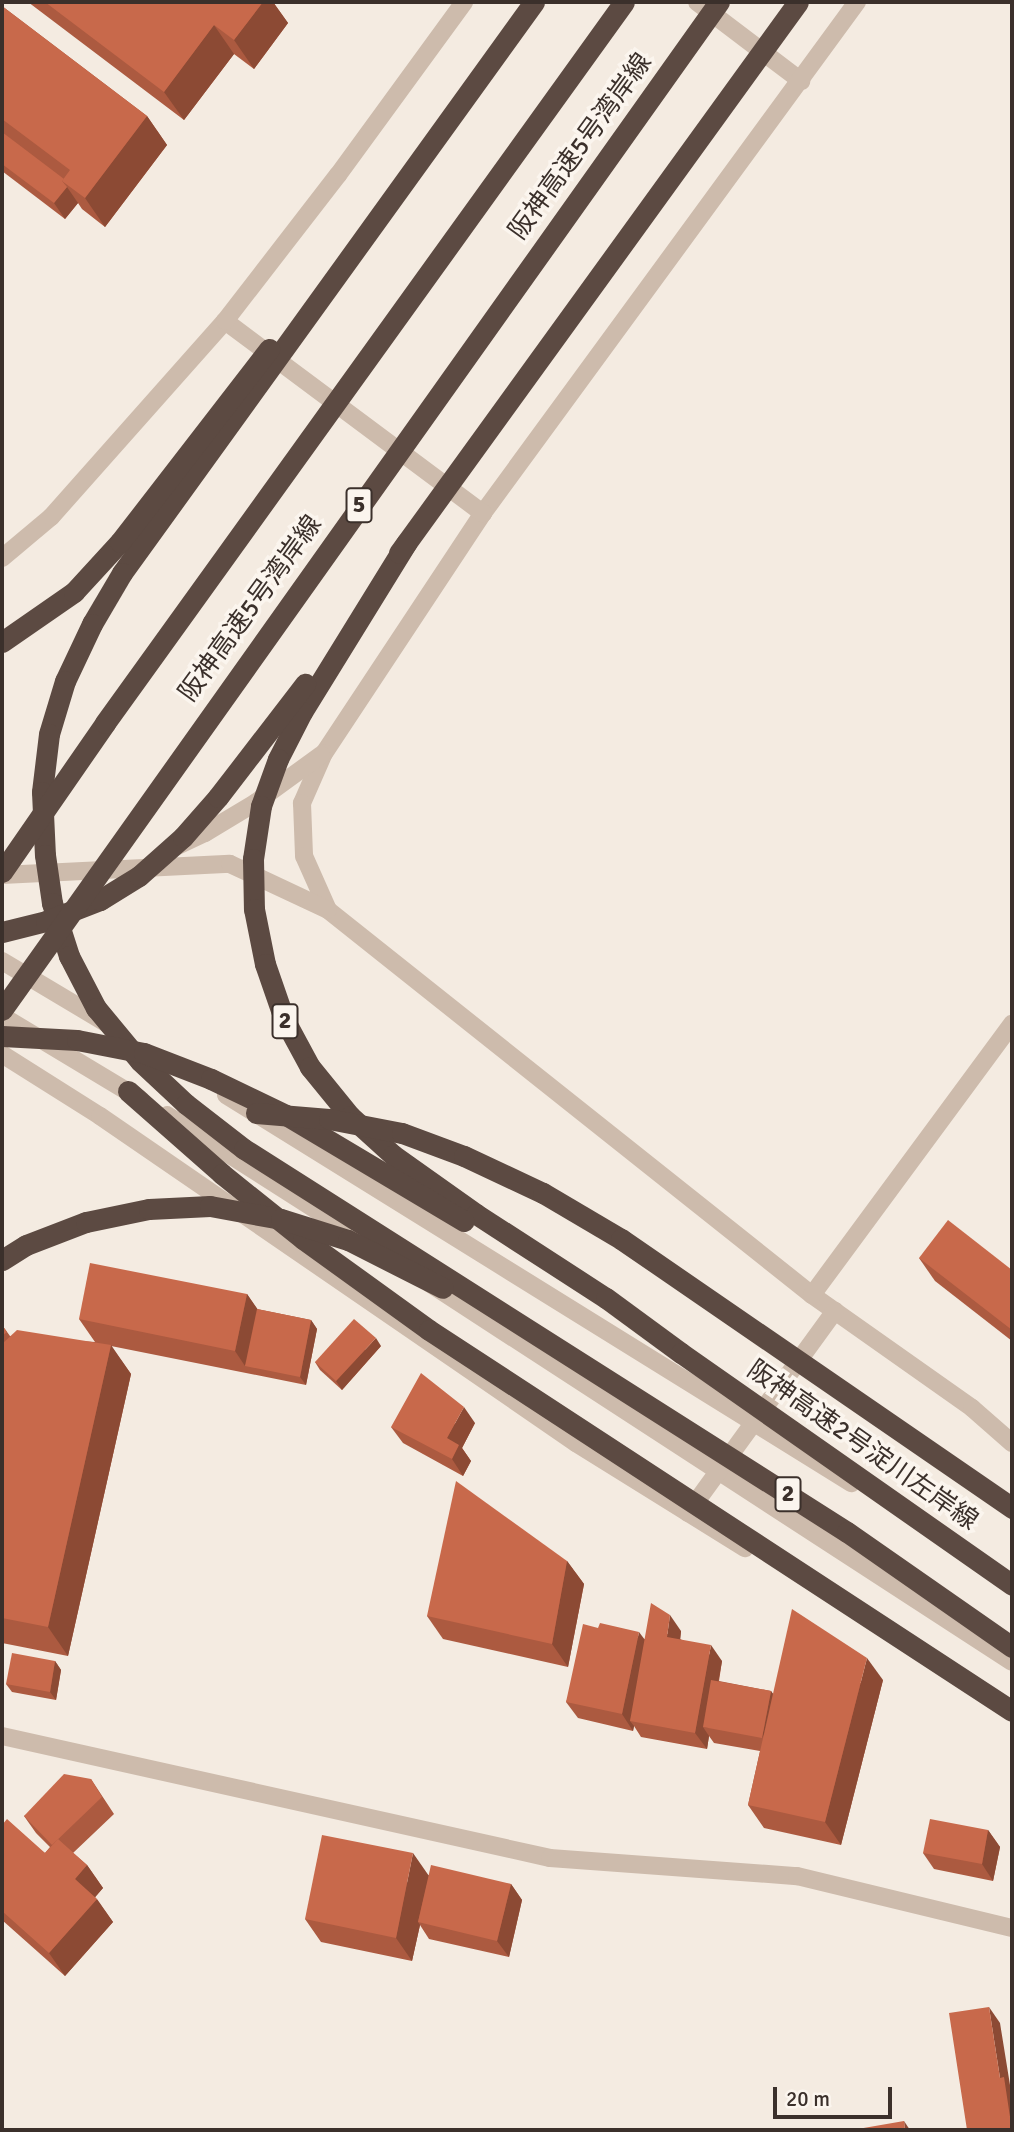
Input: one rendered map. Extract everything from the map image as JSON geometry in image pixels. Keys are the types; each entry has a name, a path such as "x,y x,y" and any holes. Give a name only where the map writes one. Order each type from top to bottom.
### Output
{"highway":[{"path":"2,642 74,592 120,542 252,368 341,269 534,2"},
{"name":"阪神高速5号湾岸線","path":"2,874 105,723 624,2"},
{"name":"阪神高速5号湾岸線","path":"2,1010 719,2"},
{"name":"5","path":"2,932 47,921 100,900 139,876 183,837 258,749 798,2"},
{"name":"2","path":"341,269 122,573 92,624 65,681 50,734 42,792 45,855 52,903 69,956 96,1008 141,1061 186,1104 244,1149 847,1532 1012,1647"},
{"name":"2","path":"407,542 302,712 278,759 261,806 253,859 254,909 265,964 290,1031 310,1067 350,1116 404,1162 477,1214 606,1298 681,1353"},
{"name":"2","path":"2,1036 77,1040 144,1054 211,1079 286,1115 354,1153 681,1353"},
{"path":"128,1091 262,1206 429,1330 1012,1711"},
{"path":"256,1113 330,1119 402,1133 464,1156 543,1193 621,1239 1012,1508"},
{"name":"2","path":"2,1260 26,1245 86,1222 149,1209 210,1206 281,1219 348,1240 560,1348"},
{"name":"阪神高速2号淀川左岸線","path":"681,1353 1012,1583"}],"street":[{"path":"2,558 51,517 225,321 338,175 464,2"},
{"path":"697,2 802,81"},
{"path":"328,910 304,856 302,803 324,753 483,513 802,81 857,2"},
{"path":"225,321 483,513"},
{"path":"124,869 205,833 255,803 324,753"},
{"path":"2,874 230,864 328,910 812,1295 972,1408 1012,1443"},
{"path":"2,961 256,1113 1012,1583"},
{"path":"2,1016 128,1091 550,1359 1012,1662"},
{"path":"812,1295 1012,1024"},
{"path":"2,1054 111,1124 576,1443 913,1653 1012,1721"},
{"path":"688,1513 835,1311"},
{"path":"2,1736 550,1858 797,1876 1012,1928"}],"building":[{"path":"45,2 263,2 234,40 214,25 164,92"},
{"path":"2,6 147,116 85,198 62,181 70,170 2,119"},
{"path":"2,132 64,179 62,181 67,187 54,203 2,164"},
{"path":"948,1220 1012,1270 1012,1330 919,1258"},
{"path":"90,1263 247,1294 235,1351 79,1319"},
{"path":"257,1309 311,1320 300,1377 245,1366"},
{"path":"354,1319 376,1338 336,1381 315,1362"},
{"path":"17,1330 111,1345 48,1627 2,1618 2,1344"},
{"path":"421,1373 464,1407 447,1438 459,1445 452,1459 391,1427"},
{"path":"456,1481 567,1561 552,1644 427,1616"},
{"path":"651,1603 670,1615 667,1637 711,1645 695,1733 630,1721"},
{"path":"792,1609 867,1658 825,1822 748,1805"},
{"path":"600,1623 639,1632 622,1714 566,1702 583,1624 598,1628"},
{"path":"12,1653 55,1661 50,1692 6,1684"},
{"path":"711,1680 771,1691 762,1738 703,1727"},
{"path":"64,1774 91,1779 102,1797 52,1845 24,1816"},
{"path":"7,1819 45,1853 58,1839 87,1865 75,1879 97,1899 49,1953 2,1911 2,1825"},
{"path":"930,1819 988,1830 982,1864 923,1853"},
{"path":"322,1835 413,1853 396,1938 305,1919"},
{"path":"431,1865 511,1884 497,1941 418,1922"},
{"path":"989,2007 1000,2078 1004,2077 1012,2130 967,2130 949,2013"},
{"path":"904,2121 905,2130 852,2130"}]}
